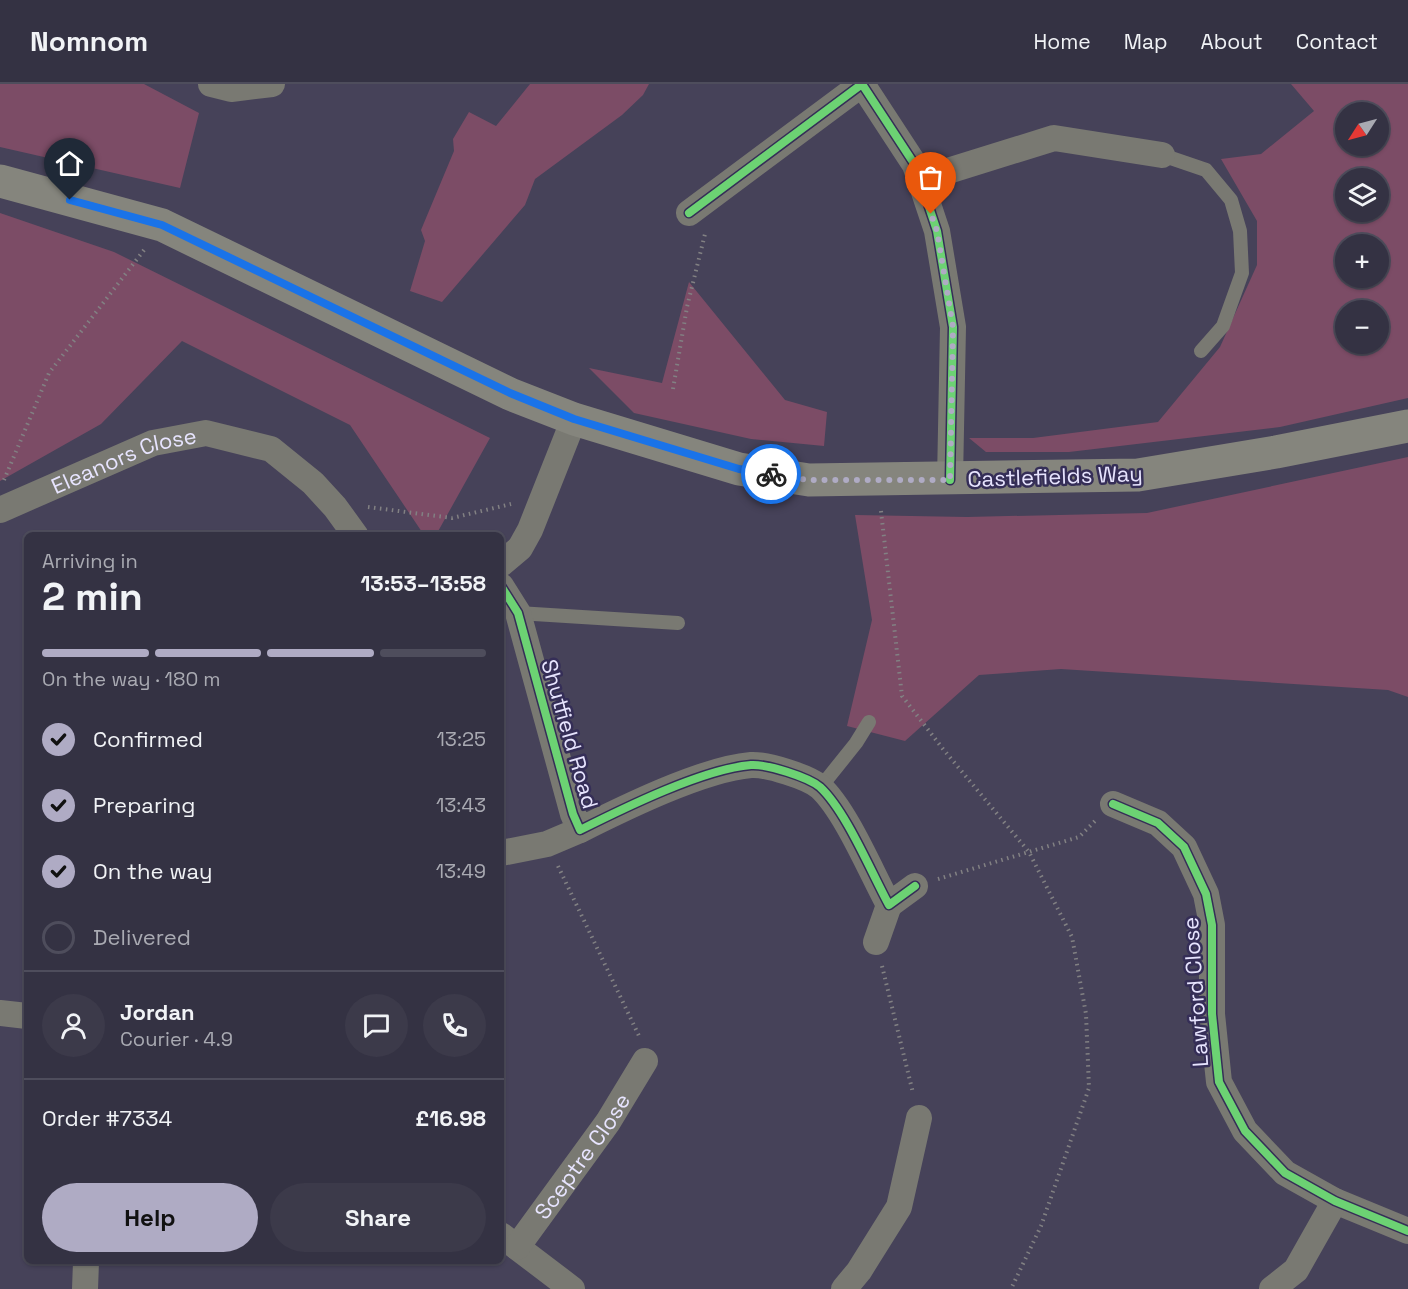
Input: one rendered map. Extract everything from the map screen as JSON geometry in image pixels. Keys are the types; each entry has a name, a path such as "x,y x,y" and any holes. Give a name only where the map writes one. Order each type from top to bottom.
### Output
{"main road":[{"name":"Castlefields Way","path":"0,181 162,225 510,393 574,419 739,469 808,480 950,480 1138,475 1276,452 1408,426"}],"street":[{"path":"211,84 231,89 272,84"},
{"path":"696,208 862,84 915,165 937,231 953,327 950,480"},
{"path":"919,180 1054,138 1162,155"},
{"path":"504,561 520,548 530,530 574,419"},
{"name":"Eleanors Close","path":"0,510 153,443 206,433 271,449 313,483 335,507 353,532"},
{"name":"Shutfield Road","path":"504,591 518,613 573,814 580,830 724,769 753,765 811,781 834,802 889,905"},
{"name":"Lawford Close","path":"1113,804 1158,823 1184,847 1206,894 1212,925 1212,1014 1219,1082 1245,1131 1285,1173 1335,1201 1408,1231"},
{"path":"504,852 547,844 580,830"},
{"path":"876,942 889,905 915,886"},
{"path":"0,1012 24,1016"},
{"name":"Sceptre Close","path":"509,1241 608,1122 645,1061"},
{"path":"844,1289 859,1271 899,1207 919,1118"},
{"path":"1272,1289 1296,1270 1335,1201"},
{"path":"509,1241 572,1289"},
{"path":"85,1289 86,1264"}],"lane":[{"path":"1162,155 1206,171 1231,200 1240,231 1242,273 1239,283 1223,326 1201,351"},
{"path":"518,613 678,623"},
{"path":"820,788 856,744 869,722"}],"path":[{"path":"673,389 687,307 707,229 696,208"},
{"path":"0,489 49,373 162,225"},
{"path":"335,507 344,503 452,518 522,501"},
{"path":"881,511 902,696 1029,852 1072,938 1086,1014 1089,1088 1041,1226 1011,1289"},
{"path":"915,886 1079,837 1113,804"},
{"path":"547,844 638,1029 645,1061"},
{"path":"876,942 919,1118"}],"shaded area":[{"path":"0,84 144,84 199,113 180,188 0,147"},
{"path":"530,84 649,84 643,95 622,115 535,179 525,205 442,302 410,291 425,241 421,230 454,151 453,139 469,112 496,126"},
{"path":"1291,84 1408,84 1408,398 1280,427 1069,452 986,452 969,438 1033,438 1158,422 1220,347 1257,265 1257,221 1221,159 1261,154 1314,111"},
{"path":"0,213 114,252 490,438 438,532 422,532 350,425 182,341 101,424 0,481"},
{"path":"689,282 785,400 827,412 824,446 751,439 634,413 589,368 662,383"},
{"path":"1408,457 1408,697 1388,690 1061,669 979,675 905,741 847,726 872,620 855,515 967,517 1147,513"}],"cycle path":[{"path":"689,213 862,84 915,165 937,231 953,327 950,480"},
{"path":"504,591 518,613 573,814 580,830 687,782 732,768 758,765 787,772 820,787 849,826 889,905 915,886"},
{"path":"1113,804 1158,823 1184,847 1206,894 1212,925 1212,1014 1219,1082 1245,1131 1285,1173 1335,1201 1408,1231"}],"way so far":[{"path":"771,474 808,480 950,480 953,327 937,231 931,214"}],"route":[{"path":"70,200 162,225 510,393 574,419 739,469 771,474"}]}
